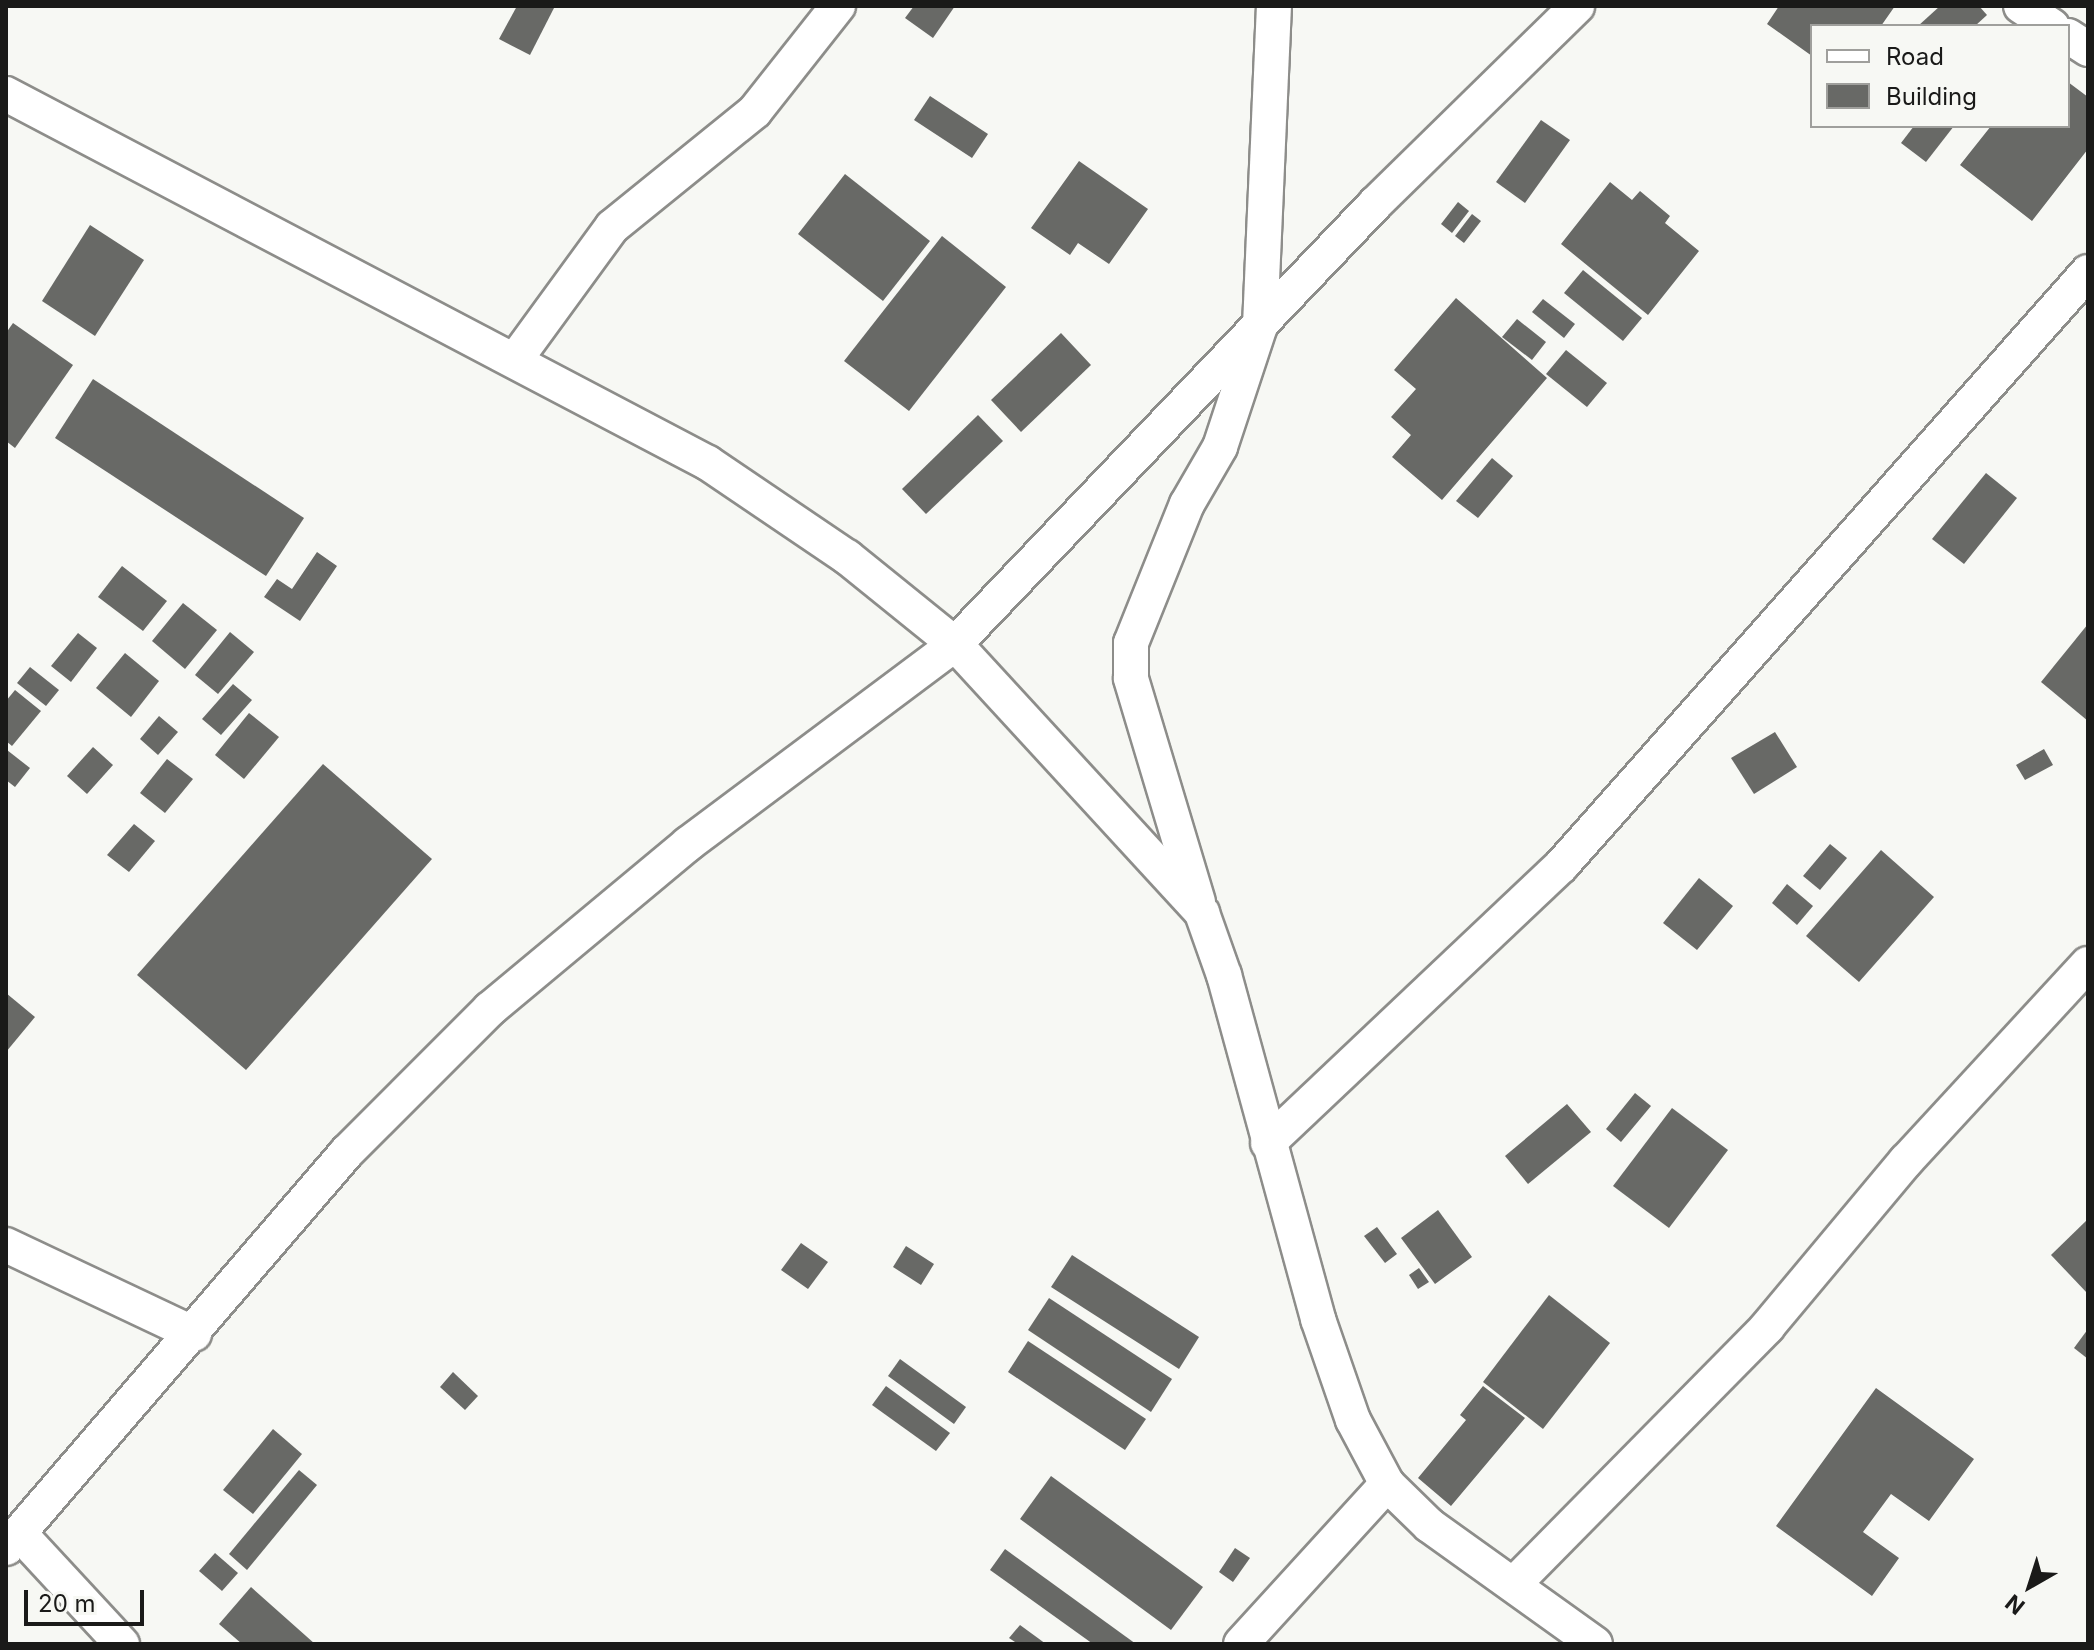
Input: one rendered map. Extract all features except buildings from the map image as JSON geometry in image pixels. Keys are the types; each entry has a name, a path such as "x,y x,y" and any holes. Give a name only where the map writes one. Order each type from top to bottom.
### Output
{"street":[{"path":"515,360 612,227 755,111 838,6"},
{"path":"1274,6 1260,326 1220,447 1187,504 1131,643 1131,678 1318,1319 1353,1420 1387,1484 1429,1525 1595,1644"},
{"path":"122,1644 13,1541 194,1334 347,1152 490,1009 688,844 955,644 1375,204 1577,6"},
{"path":"2021,6 2049,24"},
{"path":"2070,37 2088,49"},
{"path":"6,94 708,463 847,557 955,644 1202,913"},
{"path":"1268,1143 1561,866 2088,272"},
{"path":"1514,1584 1767,1327 1906,1161 2088,964"},
{"path":"6,1245 194,1334"},
{"path":"1241,1644 1387,1484"}]}
